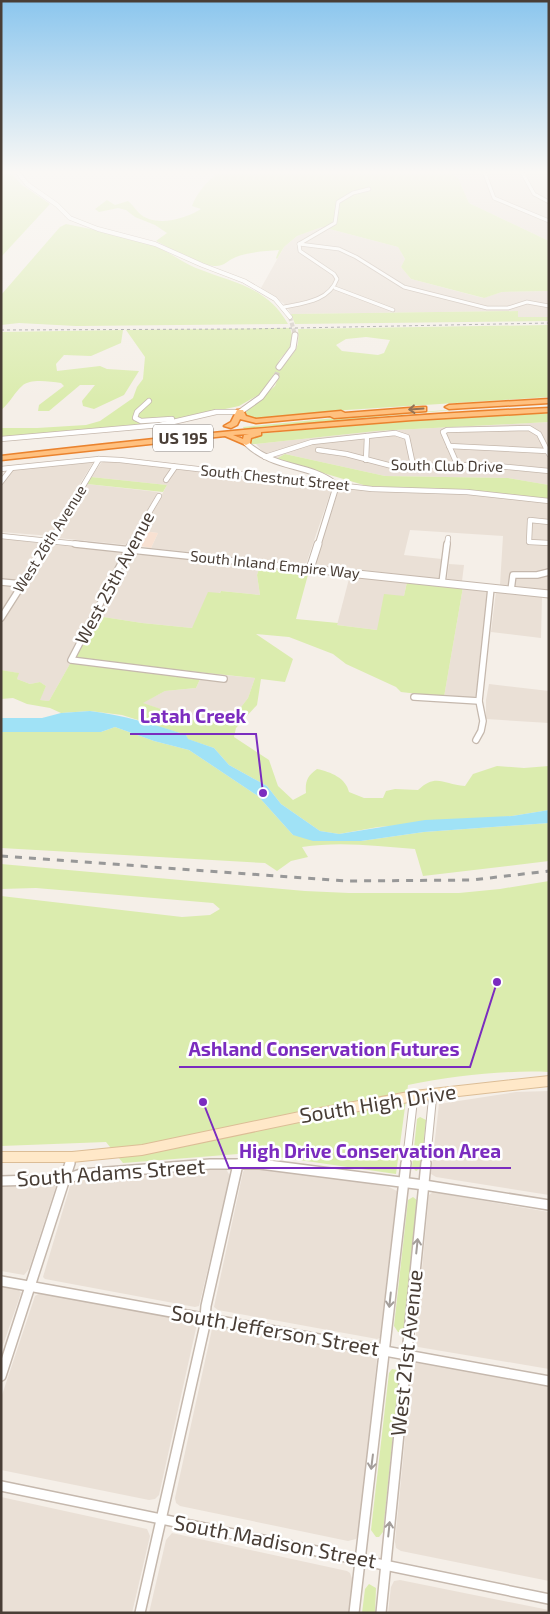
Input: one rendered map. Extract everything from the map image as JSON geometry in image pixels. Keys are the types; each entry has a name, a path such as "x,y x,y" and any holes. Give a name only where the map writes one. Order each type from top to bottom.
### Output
{"highway":[{"name":"US 195","path":"1,450 377,412 549,402"},
{"name":"US 195","path":"1,458 364,421 549,409"},
{"path":"240,412 243,418 256,421 377,412"},
{"path":"228,426 234,423 240,412"},
{"path":"201,437 234,437 246,443 248,437 256,433 364,421"}],"main road":[{"name":"South High Drive","path":"1,1157 72,1157 142,1150 309,1115 414,1096 549,1081"}],"street":[{"path":"165,249 209,268 240,278 270,294 284,307 290,317"},
{"path":"284,307 312,301 328,294 335,288 337,279 333,271 306,256 300,249"},
{"path":"340,249 385,273 404,287 487,308 508,308 526,302 549,306"},
{"path":"335,288 393,310"},
{"path":"280,366 294,348 295,335"},
{"path":"1,439 160,426 216,412 240,412 261,397 276,377"},
{"path":"149,401 137,412 135,418 141,421 181,418 185,421"},
{"path":"449,446 548,453 539,434 529,428 443,432 449,446 457,464"},
{"path":"265,457 283,449 309,442 403,434 407,436 413,465"},
{"path":"366,436 366,460"},
{"path":"246,443 254,451 265,457 326,477 335,484 335,490 310,569"},
{"name":"South Club Drive","path":"318,450 346,454 387,465 457,464 549,471"},
{"name":"South Chestnut Street","path":"1,469 98,460 385,490 483,493 549,501"},
{"name":"West 26th Avenue","path":"1,618 22,584 34,570 98,460"},
{"path":"166,480 175,467"},
{"path":"1,482 11,469"},
{"name":"West 25th Avenue","path":"158,496 128,549 71,660 224,679"},
{"path":"549,522 530,520 529,542 549,543"},
{"name":"South Inland Empire Way","path":"1,536 549,594"},
{"path":"442,583 448,538"},
{"path":"511,590 513,575 544,575 549,572"},
{"path":"1,582 22,584"},
{"path":"476,740 483,731 482,709 479,701 491,588"},
{"path":"414,697 479,701"},
{"name":"West 21st Avenue","path":"381,1613 433,1093"},
{"name":"West 21st Avenue","path":"354,1613 414,1096"},
{"path":"1,1376 72,1157"},
{"path":"140,1613 238,1164"},
{"name":"South Adams Street","path":"1,1181 66,1180 81,1174 238,1164 290,1167 424,1184 549,1205"},
{"name":"South Jefferson Street","path":"1,1281 549,1380"},
{"name":"South Madison Street","path":"1,1486 549,1599"}],"shaded area":[{"path":"283,249 399,249 405,259 401,267 411,279 483,298 502,292 549,291 549,317 517,317 517,311 291,314 286,305 261,288"},
{"path":"549,422 549,485 508,478 385,476 285,454 276,459 263,452 256,444 376,431"},
{"path":"94,461 57,521 51,536 1,532 1,486 12,470"},
{"path":"105,461 332,486 332,488 306,564 151,548 158,533 143,531 167,485 91,477 101,463"},
{"path":"87,484 158,492 128,545 58,538 67,516"},
{"path":"340,486 468,494 549,503 549,590 500,585 503,536 410,530 404,555 442,559 439,579 317,565 315,562"},
{"path":"143,531 158,533 151,548 135,545"},
{"path":"1,538 46,544 23,580 19,582 1,581"},
{"path":"53,545 124,552 69,660 71,662 49,701 39,700 46,686 40,682 30,684 17,679 18,673 1,670 1,586 23,588 30,583"},
{"path":"132,553 260,566 257,575 260,595 221,591 192,628 97,616"},
{"path":"449,564 464,565 462,581 447,579"},
{"path":"350,575 407,582 404,596 377,630 337,625"},
{"path":"463,587 487,592 477,695 473,698 444,697"},
{"path":"496,592 542,596 541,638 491,632"},
{"path":"203,673 255,678 248,698 238,711 211,721 194,720 142,703 165,691 196,688"},
{"path":"489,684 549,691 549,723 486,719 486,700"},
{"path":"549,1091 549,1195 436,1177 431,1174 439,1104 516,1092"},
{"path":"271,1167 389,1187 397,1191 380,1338 218,1310 214,1307 243,1172 246,1168"},
{"path":"226,1169 230,1176 199,1306 195,1307 45,1279 43,1277 71,1183 76,1178"},
{"path":"1,1182 54,1184 56,1186 29,1269 24,1275 1,1271"},
{"path":"433,1192 549,1212 549,1369 418,1347 415,1344 429,1195"},
{"path":"1,1285 17,1288 21,1293 1,1351"},
{"path":"40,1293 193,1321 197,1324 159,1495 155,1499 149,1500 1,1470 1,1398 35,1296"},
{"path":"216,1325 374,1355 377,1358 359,1533 356,1539 348,1541 180,1506 176,1503 175,1498 212,1329"},
{"path":"417,1361 549,1385 549,1581 401,1551 396,1548 395,1542 412,1367"},
{"path":"1,1497 147,1529 150,1536 132,1613 1,1613"},
{"path":"172,1533 347,1571 350,1573 353,1581 349,1613 149,1613 166,1540"},
{"path":"400,1580 549,1610 549,1613 388,1613 391,1587 394,1581"}],"green space":[{"path":"1,249 8,249 1,257"},
{"path":"41,249 162,249 196,268 248,287 270,301 280,311 288,324 76,326 19,323 1,325 1,295"},
{"path":"172,249 283,249 277,259 279,250 241,255 226,263 214,266 192,260"},
{"path":"399,249 549,249 549,291 502,292 484,298 411,279 401,267 405,259"},
{"path":"518,311 518,317 549,317 549,321 295,324 291,314"},
{"path":"549,325 549,397 346,410 257,419 244,416 245,412 275,386 279,376 274,374 260,394 239,406 160,423 1,437 1,428 86,425 100,421 133,398 137,387 143,379 145,357 126,330 290,328 292,336 291,346 277,367 282,366 296,350 298,329","holes":["366,337 390,340 384,353 378,355 342,351 336,345 346,339"]},
{"path":"123,330 121,343 91,356 64,355 56,364 57,371 100,366 107,369 139,371 124,395 94,409 83,406 82,401 95,385 80,385 49,411 38,411 39,405 64,386 61,383 35,381 22,386 1,410 1,332"},
{"path":"463,409 244,429 243,427 345,417"},
{"path":"549,413 549,422 376,431 250,444 251,437 257,434 400,421"},
{"path":"285,454 385,476 508,478 549,485 549,499 478,491 367,486 276,459"},
{"path":"91,477 167,485 163,492 87,484"},
{"path":"260,566 309,571 296,619 338,623 337,625 377,630 384,594 404,596 407,582 463,587 444,697 401,692 396,687 346,664 333,654 289,637 256,634 293,659 285,682 261,679 257,705 236,728 234,737 269,760 278,786 293,800 306,793 307,780 317,769 337,776 345,783 349,792 364,798 383,798 386,791 395,789 418,790 424,785 435,781 465,786 473,774 497,766 524,768 549,766 549,810 512,816 378,827 339,834 320,831 281,804 267,786 229,765 214,748 187,739 186,735 122,715 90,711 61,713 50,708 27,704 13,698 1,699 1,670 19,673 17,679 30,684 40,682 46,686 40,700 49,701 71,662 201,677 196,688 165,691 143,703 194,720 212,721 238,711 248,698 255,678 82,660 75,656 97,616 192,628 208,592 220,593 221,591 260,595 257,575"},
{"path":"115,727 154,741 189,750 258,796 293,835 361,841 424,832 549,823 549,861 423,876 415,849 373,845 330,844 302,847 308,857 291,861 277,871 265,863 1,848 1,732 101,732"},
{"path":"1,864 305,891 349,893 459,893 549,881 549,1072 478,1074 408,1085 396,1174 251,1153 123,1163 106,1142 1,1146 1,896 182,917 210,915 220,909 213,903 36,888 1,889"},
{"path":"420,1117 426,1120 421,1168 416,1171 412,1167 417,1119"},
{"path":"413,1197 418,1201 404,1328 401,1332 398,1332 394,1326 408,1200"},
{"path":"392,1369 397,1370 399,1375 383,1532 379,1537 376,1537 371,1530 389,1373"},
{"path":"369,1584 376,1588 375,1613 362,1613 365,1589"}],"water":[{"path":"90,711 150,724 186,735 188,739 214,748 229,765 267,786 281,804 320,831 339,834 425,820 512,816 549,810 549,823 424,832 361,841 313,841 293,835 258,796 189,750 154,741 115,727 101,732 1,732 1,718 42,718 61,713"}],"tunnel":[{"path":"290,317 295,335"},
{"path":"276,377 279,367"}],"railway":[{"path":"1,330 246,329 549,323"},
{"path":"1,856 346,881 472,880 549,871"}],"place":[{"name":"Latah Creek","path":"263,793"},
{"name":"Ashland Conservation Futures","path":"497,982"},
{"name":"High Drive Conservation Area","path":"203,1102"}]}
